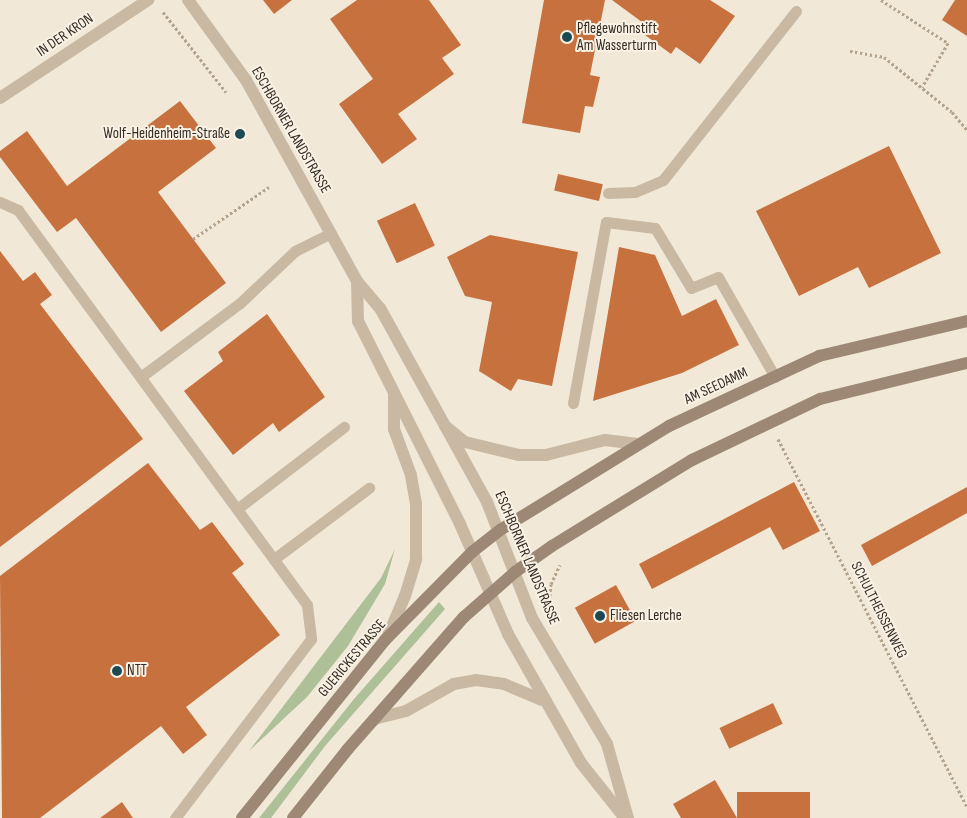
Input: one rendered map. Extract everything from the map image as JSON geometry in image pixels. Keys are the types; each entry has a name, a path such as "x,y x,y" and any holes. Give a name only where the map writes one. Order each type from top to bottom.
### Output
{"main road":[{"name":"AM SEEDAMM","path":"500,530 636,444 819,356 967,321"},
{"path":"293,818 434,649 488,594 515,572 657,479 820,399 967,363"},
{"name":"GUERICKESTRASSE","path":"242,818 386,640 472,552 500,530"}],"street":[{"name":"IN DER KRON","path":"0,98 148,0"},
{"name":"ESCHBORNER LANDSTRASSE","path":"188,0 246,80 357,281 380,308 439,421 500,530 532,618 607,744 626,818"},
{"name":"ESCHBORNER LANDSTRASSE","path":"357,281 358,321 472,552 488,594 542,700 581,763 626,818"},
{"name":"ESCHBORNER LANDSTRASSE","path":"386,640 406,596 416,559 416,504 411,475 394,429 394,394"},
{"name":"ESCHBORNER LANDSTRASSE","path":"439,421 465,442 519,455 546,455 605,440 636,444"},
{"path":"374,719 406,710 454,684 476,680 504,684 542,700"}],"lane":[{"path":"608,193 635,192 663,180 796,11"},
{"path":"0,202 18,210 142,376 307,605 311,639 175,818"},
{"path":"573,403 606,222 655,228 691,288 718,277 775,377"},
{"path":"142,376 240,303 295,251 331,233"},
{"path":"238,509 344,427"},
{"path":"274,559 369,488"}],"path":[{"path":"880,0 948,43 922,87"},
{"path":"159,8 226,92"},
{"path":"850,51 884,57 952,112 967,130"},
{"path":"193,239 269,187"},
{"name":"SCHULTHEISSENWEG","path":"769,424 967,807"},
{"path":"549,606 551,584 561,562"}],"green space":[{"path":"395,549 385,584 348,646 307,697 249,751 381,578"},
{"path":"439,602 445,609 325,746 271,818 259,818 354,699"}],"building":[{"path":"263,0 292,0 274,14"},
{"path":"357,0 429,0 461,45 442,58 454,74 398,114 417,139 382,164 339,104 373,79 330,19"},
{"name":"Pflegewohnstift Am Wasserturm","path":"544,0 605,0 590,75 600,77 593,107 585,106 580,133 522,123"},
{"name":"Pflegewohnstift Am Wasserturm","path":"612,0 710,0 735,16 700,64 676,47 671,54 645,35 650,28"},
{"path":"955,0 967,0 967,36 942,20"},
{"path":"180,101 216,148 158,192 226,283 161,332 76,218 57,232 0,157 0,151 27,131 67,186"},
{"path":"889,146 941,253 869,288 858,267 799,296 756,211"},
{"path":"558,174 603,184 599,201 554,191"},
{"path":"415,203 435,246 397,263 377,221"},
{"path":"490,235 578,252 552,386 518,379 511,391 479,371 492,302 465,296 447,257"},
{"path":"619,247 655,255 682,316 716,299 739,345 682,373 593,401"},
{"path":"0,251 23,281 35,272 52,295 40,304 143,439 0,547"},
{"path":"267,314 325,397 279,432 273,423 233,455 184,391 223,361 218,352"},
{"name":"NTT","path":"148,463 200,530 212,522 244,564 232,573 280,635 186,707 207,735 183,754 161,726 40,818 2,818 0,576"},
{"path":"794,482 820,531 783,550 770,527 652,589 639,564"},
{"path":"967,487 967,513 872,566 861,545"},
{"path":"616,585 636,621 595,644 575,608"},
{"path":"773,703 783,724 729,749 720,728"},
{"path":"715,780 737,818 681,818 673,804"},
{"path":"737,792 810,792 810,818 737,818"},
{"path":"122,802 133,818 100,818"}],"place":[{"name":"Pflegewohnstift Am Wasserturm","path":"567,37"},
{"name":"Wolf-Heidenheim-Straße","path":"240,134"},
{"name":"Fliesen Lerche","path":"600,616"},
{"name":"NTT","path":"117,671"}]}
